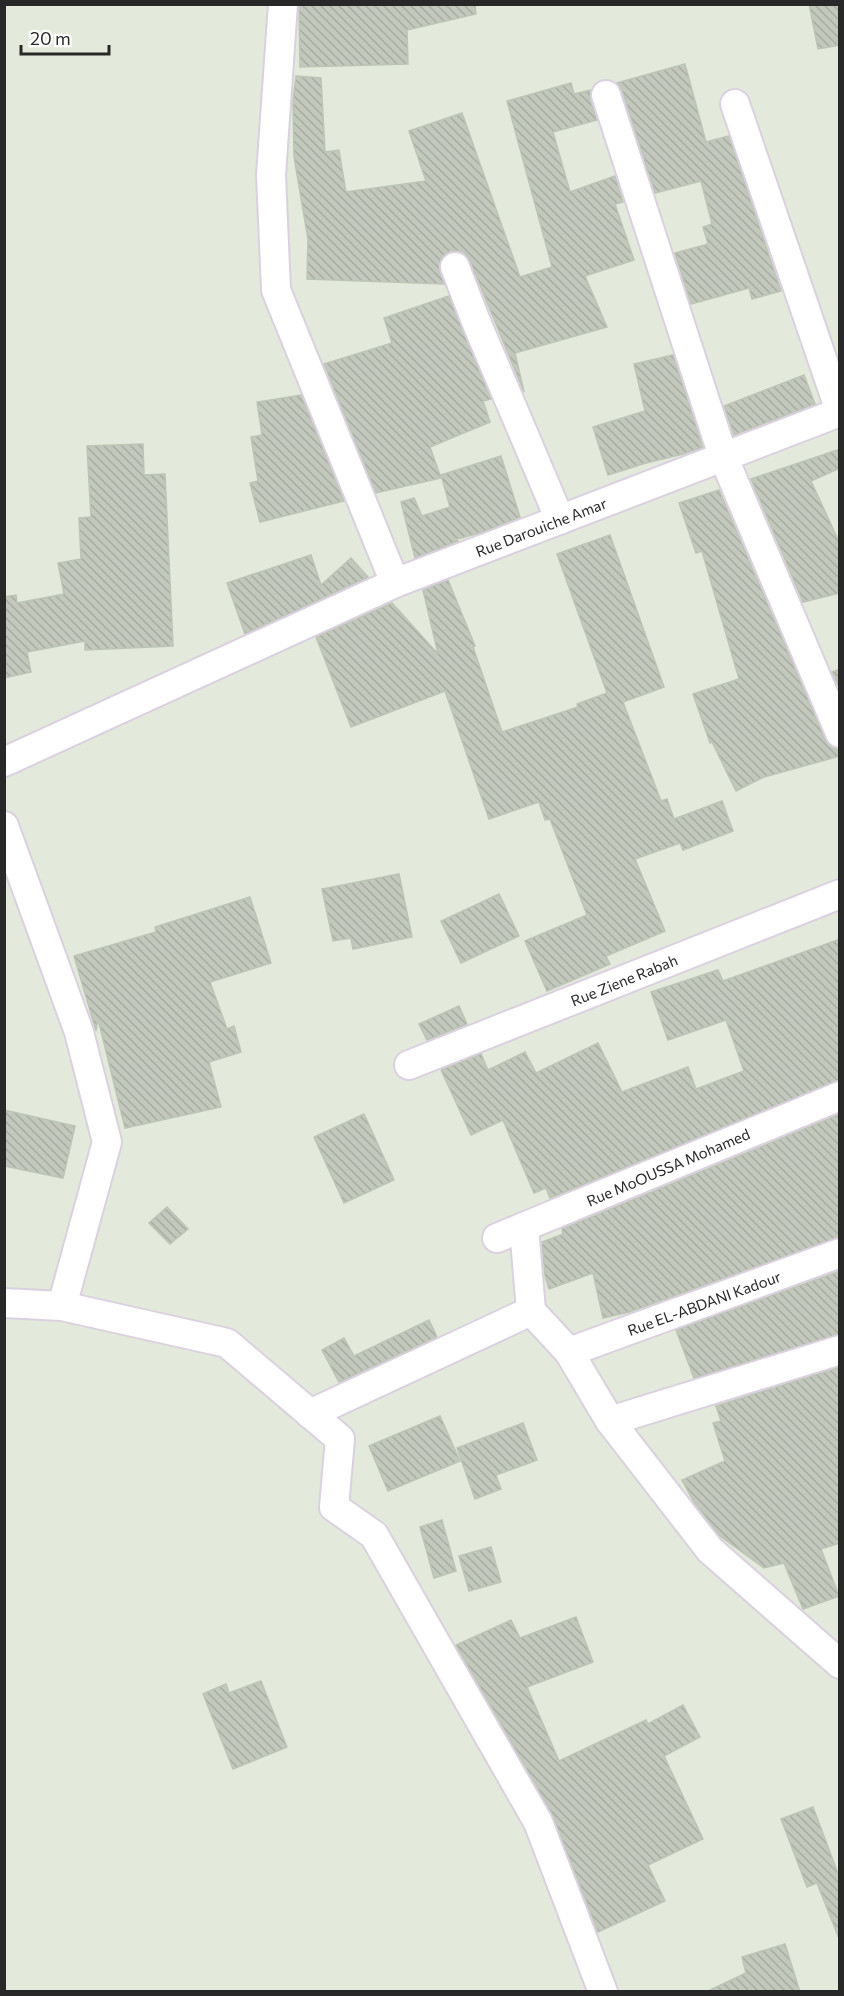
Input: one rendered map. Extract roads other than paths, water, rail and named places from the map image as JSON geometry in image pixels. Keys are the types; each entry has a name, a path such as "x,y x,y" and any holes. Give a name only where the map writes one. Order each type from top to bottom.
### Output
{"street":[{"path":"284,4 271,175 276,290 395,583"},
{"path":"606,95 723,456 840,733"},
{"path":"735,104 840,412"},
{"path":"455,267 560,520"},
{"name":"Rue Darouiche Amar","path":"4,762 395,583 840,412"},
{"path":"4,826 79,1032 107,1142 62,1306"},
{"name":"Rue Ziene Rabah","path":"409,1065 840,894"},
{"name":"Rue MoOUSSA Mohamed","path":"497,1238 840,1096"},
{"path":"524,1227 531,1311 568,1352 610,1421 710,1550 833,1652"},
{"name":"Rue EL-ABDANI Kadour","path":"568,1352 840,1253"},
{"path":"4,1304 62,1306 226,1343 340,1439 334,1507 374,1535 538,1822 603,1992"},
{"path":"310,1414 531,1311"},
{"path":"610,1421 840,1350"}]}
